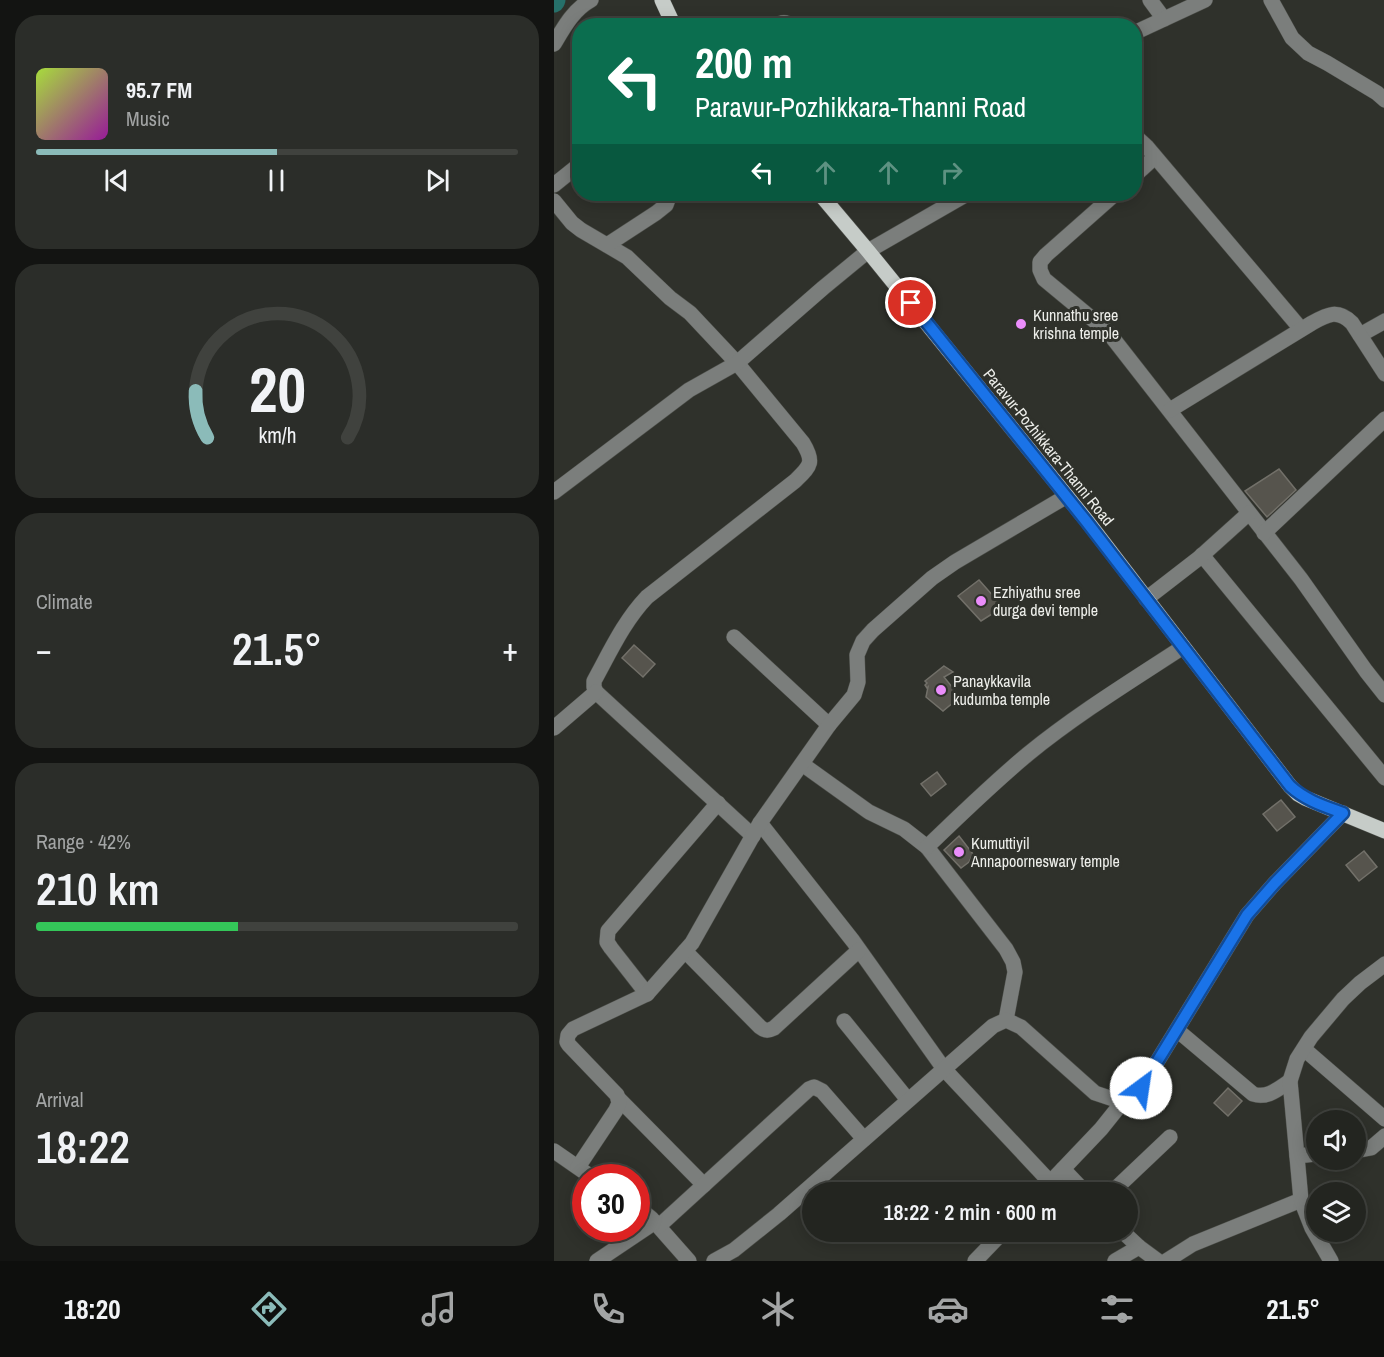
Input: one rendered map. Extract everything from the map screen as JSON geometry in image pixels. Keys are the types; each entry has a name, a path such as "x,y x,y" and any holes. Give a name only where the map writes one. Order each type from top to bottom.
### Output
{"main road":[{"path":"662,0 670,18"},
{"name":"Paravur-Pozhikkara-Thanni Road","path":"826,201 1067,496 1290,786 1306,798 1385,831"}],"street":[{"path":"554,44 581,5 591,0"},
{"path":"1150,0 1164,19"},
{"path":"1142,29 1205,0"},
{"path":"1271,0 1292,38 1308,53 1377,93 1385,100"},
{"path":"1142,143 1301,329"},
{"path":"1142,169 1155,157"},
{"path":"554,185 572,170"},
{"path":"554,201 572,223 627,257 690,314 737,363 810,454 807,469 795,481 647,597 634,611 594,681 596,692 718,803 757,830 859,950 944,1069 1041,1182"},
{"path":"607,245 656,213 667,201"},
{"path":"554,492 689,390 737,363 868,251 955,201"},
{"path":"1107,201 1040,262 1040,270 1044,279 1108,332 1301,579 1385,695"},
{"path":"1170,410 1326,315 1338,314 1346,317 1385,374"},
{"path":"1360,335 1385,321"},
{"path":"1264,533 1385,419"},
{"path":"704,1185 569,1045 568,1035 574,1029 647,994 692,943 757,830 829,725 856,692 857,655 863,641 873,630 932,578 955,562 1067,496"},
{"path":"1146,599 1202,555 1249,513"},
{"path":"1202,555 1385,778"},
{"path":"734,637 829,725"},
{"path":"927,847 991,785 1030,752 1086,710 1183,647"},
{"path":"554,728 596,692"},
{"path":"802,764 869,812 904,830 927,847 1013,962 1015,972 1006,1020"},
{"path":"647,994 607,942 608,931 718,803"},
{"path":"714,1261 734,1250 779,1214 993,1026 1006,1020 1021,1027 1095,1093 1124,1100 1137,1094 1247,915 1343,813"},
{"path":"685,951 760,1027 769,1031 859,950"},
{"path":"1331,1261 1312,1228 1301,1200 1290,1081 1297,1059 1311,1037 1343,999 1385,964"},
{"path":"844,1021 908,1100"},
{"path":"1177,1030 1253,1094 1260,1097 1266,1095 1290,1081"},
{"path":"1304,1049 1385,1119"},
{"path":"597,1261 657,1224 704,1185 804,1093 814,1087 822,1091 864,1140"},
{"path":"580,1164 618,1107 619,1099"},
{"path":"1050,1182 1113,1115 1124,1100"},
{"path":"1366,1149 1371,1148 1385,1136"},
{"path":"1123,1182 1170,1137"},
{"path":"554,1151 574,1164"},
{"path":"1297,1156 1306,1155"},
{"path":"1063,1169 1075,1182"},
{"path":"1166,1261 1193,1244 1301,1200"},
{"path":"650,1218 689,1261"},
{"path":"975,1261 993,1242"},
{"path":"1134,1242 1158,1261"},
{"path":"1115,1261 1139,1247"}],"building":[{"path":"1279,469 1296,490 1267,517 1245,491"},
{"name":"Ezhiyathu sree durga devi temple","path":"979,580 1003,607 981,621 958,596"},
{"path":"634,645 655,664 643,677 622,658"},
{"name":"Panaykkavila kudumba temple","path":"944,666 953,672 944,677 960,697 943,711 926,697 928,687 925,681"},
{"path":"937,772 946,784 931,796 921,784"},
{"path":"1281,800 1295,817 1277,831 1263,814"},
{"name":"Kumuttiyil Annapoorneswary temple","path":"959,836 973,854 969,862 961,868 944,850"},
{"path":"1364,851 1377,867 1359,881 1346,865"},
{"path":"1228,1088 1242,1101 1228,1116 1214,1103"}],"place":[{"name":"Kunnathu sree krishna temple","path":"1021,324"},
{"name":"Ezhiyathu sree durga devi temple","path":"981,601"},
{"name":"Panaykkavila kudumba temple","path":"941,690"},
{"name":"Kumuttiyil Annapoorneswary temple","path":"959,852"}],"route":[{"path":"911,303 1086,521 1290,786 1298,794 1343,813 1247,915 1141,1088"}]}
